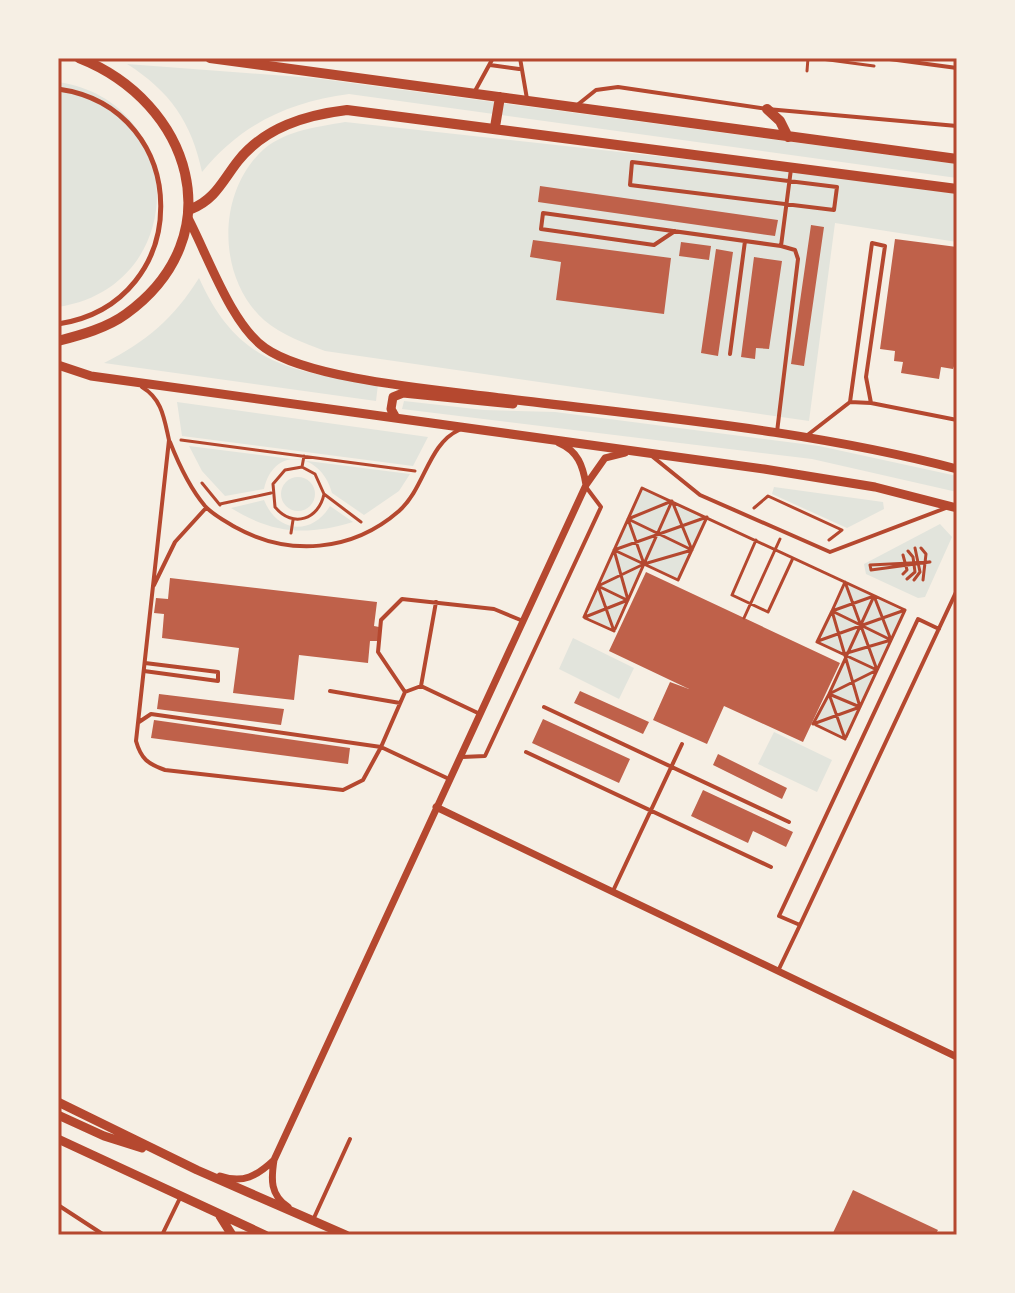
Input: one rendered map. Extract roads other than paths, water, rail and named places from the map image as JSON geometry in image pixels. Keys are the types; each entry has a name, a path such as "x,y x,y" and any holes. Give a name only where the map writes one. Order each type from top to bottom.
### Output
{"main road":[{"path":"58,341 126,315 156,286 177,257 190,214 179,157 166,126 142,95 121,77 79,58"},
{"path":"210,58 957,159"},
{"path":"495,127 500,97"},
{"path":"767,109 780,121 788,137"},
{"path":"190,214 217,191 239,159 266,135 319,113 347,110 957,189"}],"street":[{"path":"58,89 99,100 139,136 162,190 162,221 155,248 140,276 122,296 96,312 58,324"},
{"path":"190,214 241,324 262,347 289,363 430,388 803,438 957,469"},
{"path":"58,365 91,376 875,487 954,507"},
{"path":"396,418 391,409 393,397 403,393 483,404 561,405"},
{"path":"549,440 576,455 583,467 585,486"},
{"path":"300,1214 283,1204 273,1192 271,1179 274,1160 585,486 605,458 635,452"},
{"path":"436,807 957,1057"},
{"path":"58,1102 172,1158 346,1235"},
{"path":"58,1115 104,1136 172,1158"},
{"path":"58,1139 265,1235"},
{"path":"185,1164 241,1180 257,1176 274,1160"},
{"path":"220,1216 232,1235"}],"lane":[{"path":"473,94 493,58"},
{"path":"520,58 527,101"},
{"path":"882,58 957,68"},
{"path":"490,65 520,69"},
{"path":"574,108 596,90 612,87 767,109 957,126"},
{"path":"632,162 790,181 837,187 834,210 630,185 632,162"},
{"path":"781,246 792,167"},
{"path":"675,231 654,245 541,229 543,213 675,231 781,246 795,250 798,259 777,434"},
{"path":"730,354 745,241"},
{"path":"850,402 872,243 885,246 866,377 871,403"},
{"path":"133,381 153,394 162,408 180,469 206,508 256,539 289,547 320,547 349,541 379,526 417,492 441,442 467,428"},
{"path":"803,438 850,402 871,403 957,420"},
{"path":"169,440 136,741 140,756 149,765 165,770 343,790 363,780 405,692 421,686 480,714"},
{"path":"647,453 700,495 830,552 954,507"},
{"path":"459,757 485,756 595,521 601,507 585,486"},
{"path":"153,587 175,542 206,508"},
{"path":"778,971 957,590"},
{"path":"405,692 378,652 381,620 402,599 494,609 523,621"},
{"path":"421,686 436,602"},
{"path":"800,925 779,916 918,619 939,629"},
{"path":"144,671 218,681 218,672 145,663"},
{"path":"330,691 400,703"},
{"path":"544,707 789,822"},
{"path":"139,722 151,714 381,747 449,779"},
{"path":"612,893 682,744"},
{"path":"526,752 771,867"},
{"path":"313,1220 350,1139"},
{"path":"162,1235 180,1198"},
{"path":"58,1205 104,1235"}]}
